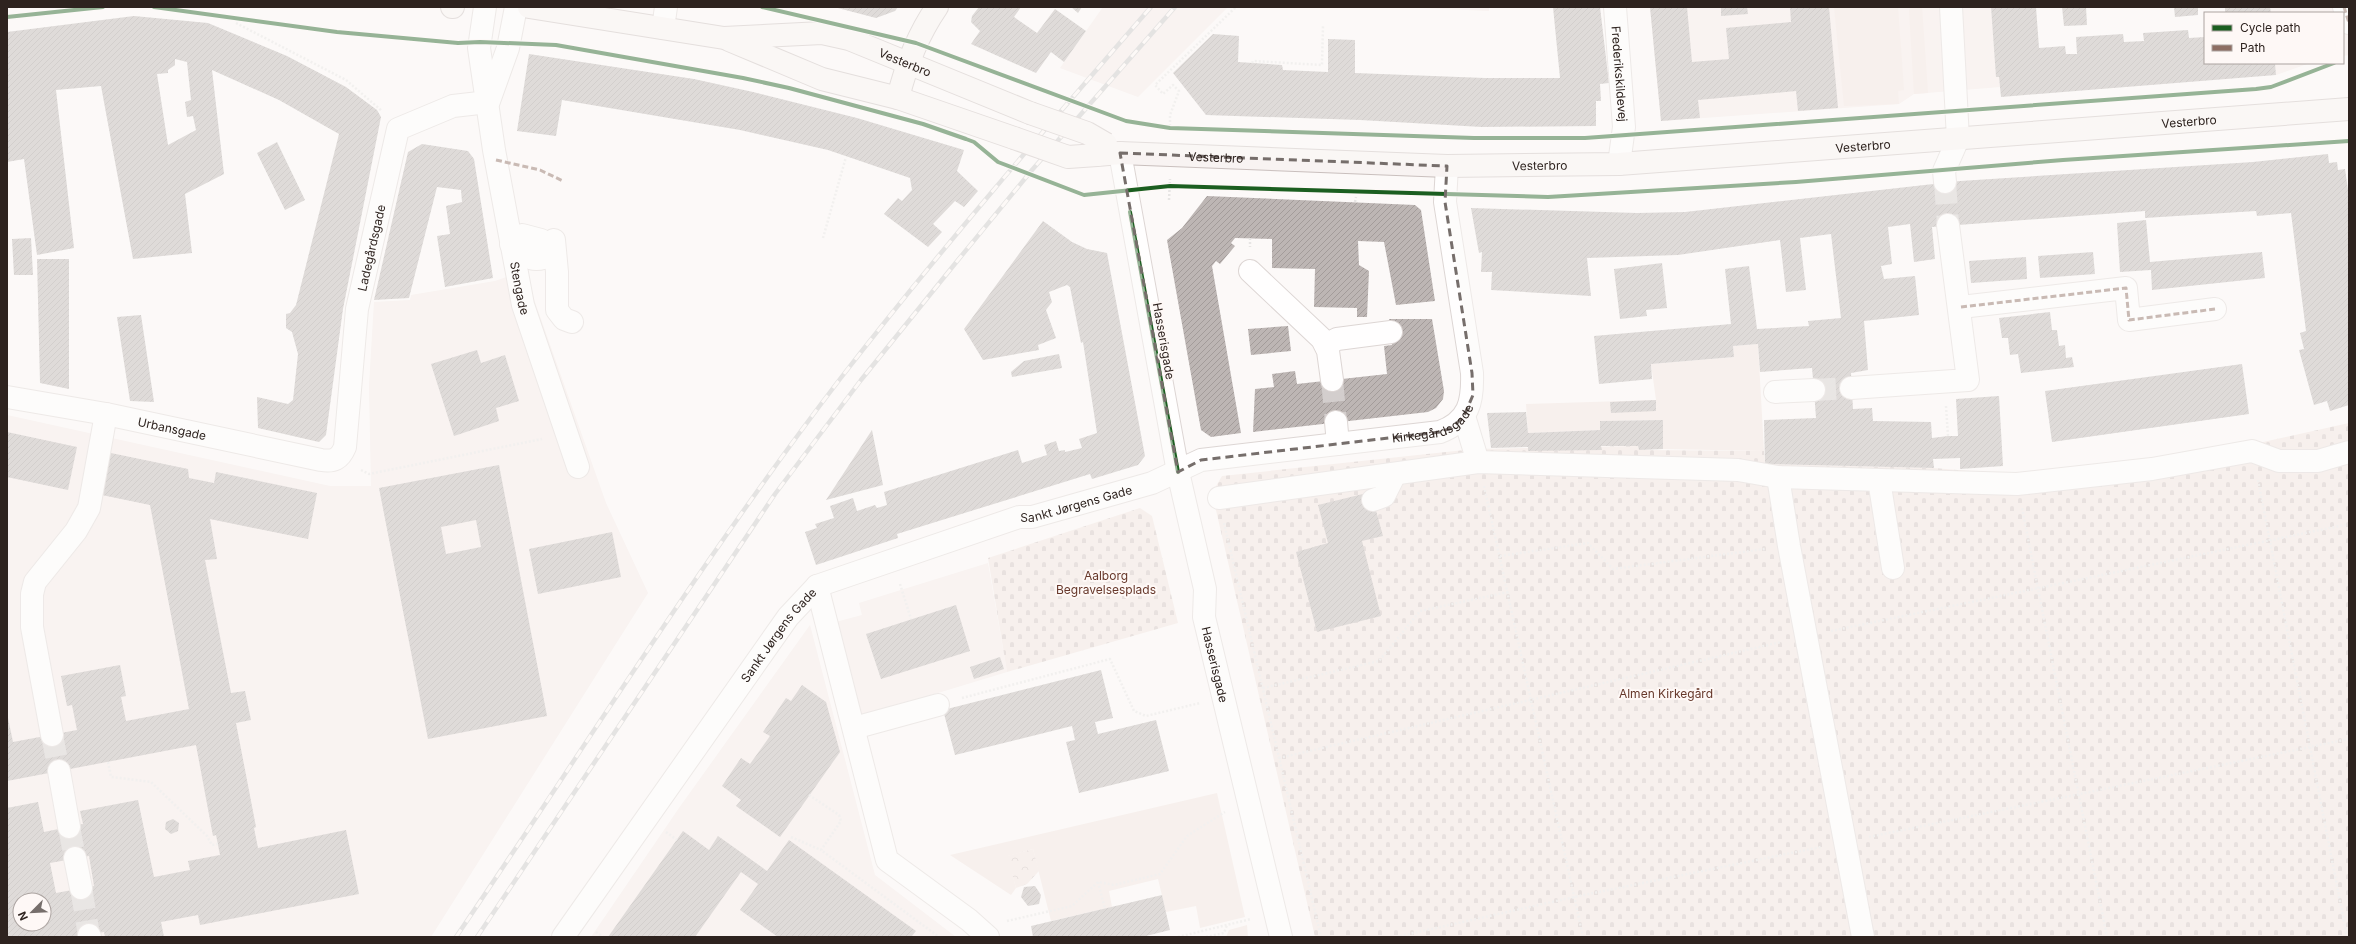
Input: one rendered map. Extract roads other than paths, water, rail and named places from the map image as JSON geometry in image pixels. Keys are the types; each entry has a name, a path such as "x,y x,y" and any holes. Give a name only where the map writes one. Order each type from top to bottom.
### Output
{"main road":[{"name":"Vesterbro","path":"529,7 664,17 724,38 822,78 898,98 1068,157 1108,151 1447,166 1620,164 1958,140 2349,109"},
{"path":"898,98 907,64 921,31 936,7"},
{"name":"Vesterbro","path":"724,38 822,33 849,39 1030,113 1087,132 1108,151"}],"street":[{"name":"Stengade","path":"485,7 479,48 510,244 523,306 565,434 578,467"},
{"name":"Stengade","path":"488,102 508,48 516,7"},
{"name":"Frederikskildevej","path":"1615,7 1624,127 1620,164"},
{"path":"1944,182 1944,171 1958,140 1951,7"},
{"path":"2344,7 2349,23"},
{"name":"Ladegårdsgade","path":"337,459 342,455 345,447 357,309 398,129 454,106 488,102"},
{"name":"Hasserisgade","path":"1108,151 1127,190 1178,472 1205,589 1204,617 1249,801 1280,937"},
{"name":"Kirkegårdsgade","path":"1178,472 1201,460 1440,432 1452,428 1464,416 1472,395 1472,373 1445,202 1447,166"},
{"path":"1852,388 1968,380 1960,307 1948,225"},
{"path":"510,244 527,258 542,260 554,245 557,310 564,319 572,322"},
{"path":"1250,271 1326,345 1332,380"},
{"path":"1960,307 2126,288 2129,320 2215,309"},
{"path":"1326,345 1337,339 1391,332"},
{"path":"1775,392 1814,390"},
{"name":"Urbansgade","path":"7,397 106,414 321,460 337,459"},
{"path":"52,735 30,609 35,582 76,531 89,508 106,414"},
{"path":"1464,416 1478,462"},
{"path":"1336,422 1338,444"},
{"path":"1219,498 1478,462 1738,470 1778,477 2017,484 2152,469 2252,451 2279,461 2318,461 2349,452"},
{"name":"Sankt Jørgens Gade","path":"563,937 788,617 817,586 893,562 912,551 1018,517 1032,517 1152,483 1178,472"},
{"path":"1374,500 1384,496 1395,474"},
{"path":"1778,477 1788,546 1862,937"},
{"path":"1879,480 1893,568"},
{"path":"817,586 887,860 969,920 988,937"},
{"path":"854,728 938,705"},
{"path":"59,771 69,827"},
{"path":"75,858 81,888"}],"tunnel":[{"path":"1945,182 1948,225"},
{"path":"1332,380 1336,422"},
{"path":"1814,390 1851,388"},
{"path":"52,735 59,771"},
{"path":"69,827 75,858"},
{"path":"81,888 89,935"}],"railway":[{"path":"456,937 644,655 740,515 789,447 877,331 915,284 1151,7"},
{"path":"477,937 775,494 861,380 958,260 1032,170 1175,7"}],"park label":[{"name":"Aalborg Begravelsesplads","path":"1106,582"},
{"name":"Almen Kirkegård","path":"1666,693"}]}
